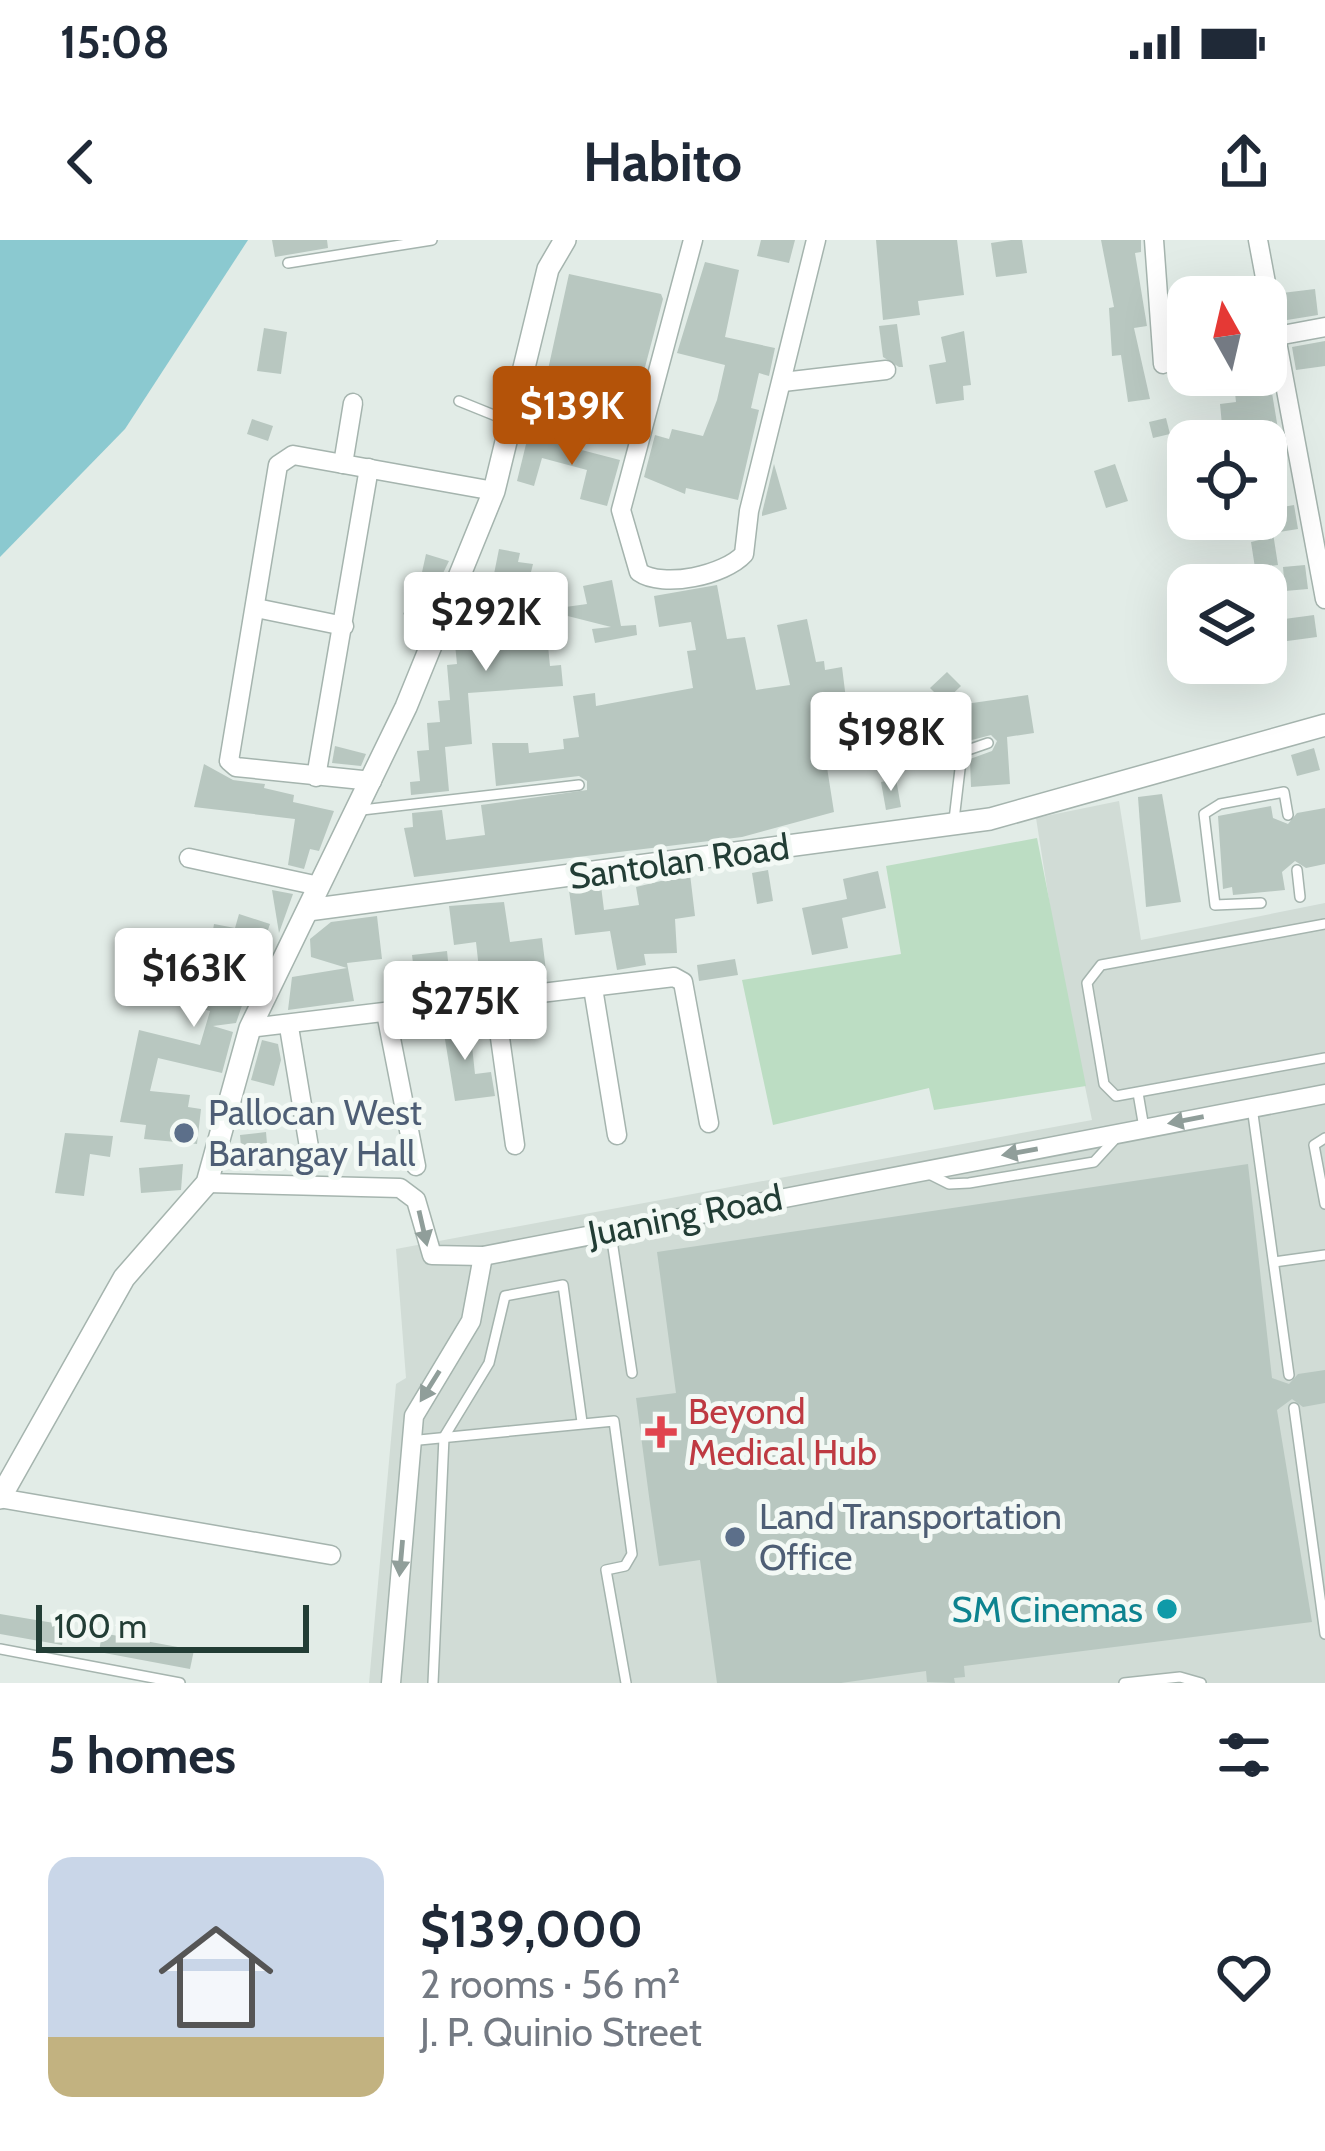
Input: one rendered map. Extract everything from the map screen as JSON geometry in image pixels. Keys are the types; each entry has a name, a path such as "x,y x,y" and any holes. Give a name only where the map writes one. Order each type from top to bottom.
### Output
{"street":[{"path":"331,1556 0,1498 124,1279 207,1183 250,1028 372,781 494,491 548,269 565,240"},
{"path":"693,240 621,509 627,545 647,578 694,575 741,559 816,240"},
{"path":"1154,240 1163,364"},
{"path":"1258,240 1265,276"},
{"path":"1287,334 1325,327"},
{"path":"783,382 886,370"},
{"path":"1287,391 1325,599"},
{"path":"343,464 352,403"},
{"path":"372,781 236,767 229,761 278,465 293,454 494,491"},
{"path":"316,777 369,468"},
{"path":"256,608 344,626"},
{"name":"Santolan Road","path":"308,910 953,825 1051,803 1325,725"},
{"path":"189,858 319,886"},
{"path":"250,1028 290,1028 674,977 683,982 709,1123"},
{"path":"593,988 617,1135"},
{"path":"495,1002 515,1145"},
{"path":"386,1013 416,1166"},
{"path":"290,1028 311,1159"},
{"name":"Juaning Road","path":"483,1256 1325,1094"},
{"path":"207,1183 400,1188 416,1200 432,1256 483,1256 471,1321 424,1394 409,1441 391,1683"}],"lane":[{"path":"288,263 432,240"},
{"path":"459,401 511,422"},
{"path":"953,825 962,752 988,742"},
{"path":"356,810 579,785"},
{"path":"1261,903 1215,905 1204,814 1220,804 1284,792 1288,815"},
{"path":"1297,870 1300,897"},
{"path":"1325,924 1092,970 1087,983 1104,1084 1116,1096 1325,1058"},
{"path":"1138,1093 1144,1128"},
{"path":"1252,1107 1289,1376"},
{"path":"1325,1138 1315,1145 1325,1204"},
{"path":"611,1228 632,1372"},
{"path":"1274,1262 1325,1255"},
{"path":"433,1683 444,1438 489,1364 505,1296 559,1285 566,1290 582,1422"},
{"path":"1294,1408 1325,1634"},
{"path":"409,1441 582,1422 610,1420 617,1426 632,1554 625,1566 606,1570 626,1683"},
{"path":"1312,1539 1325,1537"},
{"path":"0,1649 180,1683"},
{"path":"1124,1683 1180,1677 1201,1683"}],"shaded area":[{"path":"1119,801 1141,940 1325,903 1325,1683 369,1683 396,1384 406,1378 396,1249 1092,1120 1058,957 1036,818"}],"green space":[{"path":"1037,838 1086,1086 934,1110 929,1088 773,1125 742,980 901,954 886,866"}],"water":[{"path":"0,240 248,240 125,429 0,557"}],"building":[{"path":"272,240 327,240 328,248 275,257"},
{"path":"761,240 795,240 789,263 757,256"},
{"path":"876,240 957,240 964,295 918,301 920,315 883,320"},
{"path":"1022,240 1027,273 996,277 991,243"},
{"path":"1101,240 1141,240 1141,252 1135,253 1147,326 1134,328 1150,399 1128,402 1121,355 1112,356 1109,308 1114,307"},
{"path":"705,262 739,270 725,337 775,348 769,376 759,373 751,408 759,410 738,500 686,488 685,494 644,477 655,435 669,439 672,429 703,436 717,400 725,365 677,353"},
{"path":"569,274 661,294 663,299 640,386 594,375 582,409 542,397"},
{"path":"1315,289 1318,315 1287,320 1287,292"},
{"path":"897,324 903,367 883,357 879,326"},
{"path":"264,328 287,332 281,374 257,371"},
{"path":"964,331 971,385 963,386 964,400 936,404 929,365 946,362 941,337"},
{"path":"1325,341 1325,366 1296,370 1292,347"},
{"path":"1235,396 1272,396 1276,420 1222,420 1220,404 1236,402"},
{"path":"1166,418 1167,435 1153,438 1149,422"},
{"path":"252,419 273,426 268,441 247,434"},
{"path":"528,436 620,460 607,506 580,499 587,470 542,458 534,486 517,481"},
{"path":"774,464 787,509 762,516 762,513"},
{"path":"1115,464 1128,501 1106,508 1094,471"},
{"path":"1294,505 1298,529 1287,531 1287,506"},
{"path":"1274,540 1278,564 1254,564 1251,542"},
{"path":"499,549 520,553 518,562 533,564 523,604 509,600 513,636 547,636 550,666 561,665 563,686 468,693 472,744 445,747 449,791 411,795 410,782 420,781 417,751 429,750 427,723 440,722 438,701 450,700 447,665 457,664 455,644 479,642 476,612 498,610 506,577 494,574"},
{"path":"426,554 449,561 418,624 403,614 413,594 417,595"},
{"path":"1305,565 1308,589 1287,591 1287,567"},
{"path":"612,580 621,626 636,625 637,635 595,643 592,629 611,627 544,610 587,604 583,586"},
{"path":"717,585 727,639 745,637 756,690 790,685 777,625 807,619 816,662 824,661 825,670 842,667 853,755 826,761 834,812 742,837 414,877 404,828 413,827 412,813 442,810 446,840 485,835 481,805 587,790 587,781 579,776 496,786 492,743 528,743 529,753 564,749 563,739 579,737 573,696 595,693 596,706 693,688 687,651 696,650 691,622 659,627 654,596"},
{"path":"1314,615 1317,637 1287,641 1287,619"},
{"path":"947,672 961,686 944,702 930,688"},
{"path":"1028,695 1034,733 1007,737 1010,784 971,787 970,759 992,751 997,741 991,735 968,741 967,731 944,731 944,707"},
{"path":"335,746 366,754 361,766 332,763"},
{"path":"1314,748 1320,770 1297,776 1291,755"},
{"path":"204,764 233,780 265,784 264,788 294,795 293,802 334,811 319,851 310,849 304,869 288,865 295,819 194,807"},
{"path":"896,779 901,807 886,810 881,782"},
{"path":"1162,794 1181,902 1146,907 1138,797"},
{"path":"1271,806 1273,818 1288,824 1297,813 1325,808 1325,864 1306,868 1295,861 1282,872 1285,890 1233,895 1232,887 1223,889 1218,816"},
{"path":"768,870 773,901 757,904 752,873"},
{"path":"878,871 886,908 842,918 848,948 812,955 802,908 847,899 843,879"},
{"path":"690,874 695,916 675,919 677,953 644,954 646,965 617,970 610,931 575,935 569,890 601,886 604,910 639,905 636,887"},
{"path":"272,890 293,894 279,933"},
{"path":"504,902 510,942 542,938 547,979 481,987 476,942 454,945 449,906"},
{"path":"239,914 270,924 236,1023 213,1026 233,1032 222,1073 158,1058 150,1091 190,1095 188,1107 201,1109 197,1144 144,1139 146,1125 120,1122 139,1030 200,1045 210,1011 160,998 166,973 180,976 184,956 208,960 214,924 235,928"},
{"path":"377,916 382,959 347,963 354,1001 288,1010 292,977 347,968 311,957 310,939 331,922"},
{"path":"447,951 451,990 417,994 412,955"},
{"path":"735,959 738,975 699,981 697,965"},
{"path":"469,1018 475,1074 491,1072 495,1096 455,1101 442,1021"},
{"path":"262,1040 278,1044 281,1060 274,1086 251,1080"},
{"path":"266,1132 269,1167 243,1169 240,1135"},
{"path":"65,1133 113,1136 110,1157 90,1154 84,1196 55,1193"},
{"path":"183,1164 181,1190 141,1193 139,1168"},
{"path":"1248,1164 1272,1378 1289,1384 1298,1374 1325,1370 1325,1403 1303,1407 1292,1399 1277,1410 1312,1622 964,1666 965,1677 954,1678 955,1683 927,1682 926,1671 841,1683 717,1683 700,1560 659,1566 650,1504 636,1398 676,1393 657,1252"},
{"path":"0,1614 66,1625 62,1645 0,1634"},
{"path":"102,1633 194,1650 190,1669 99,1652"}],"place":[{"name":"Pallocan West Barangay Hall","path":"184,1133"},
{"name":"Beyond Medical Hub","path":"661,1432"},
{"name":"Land Transportation Office","path":"735,1537"},
{"name":"SM Cinemas","path":"1167,1609"}]}
